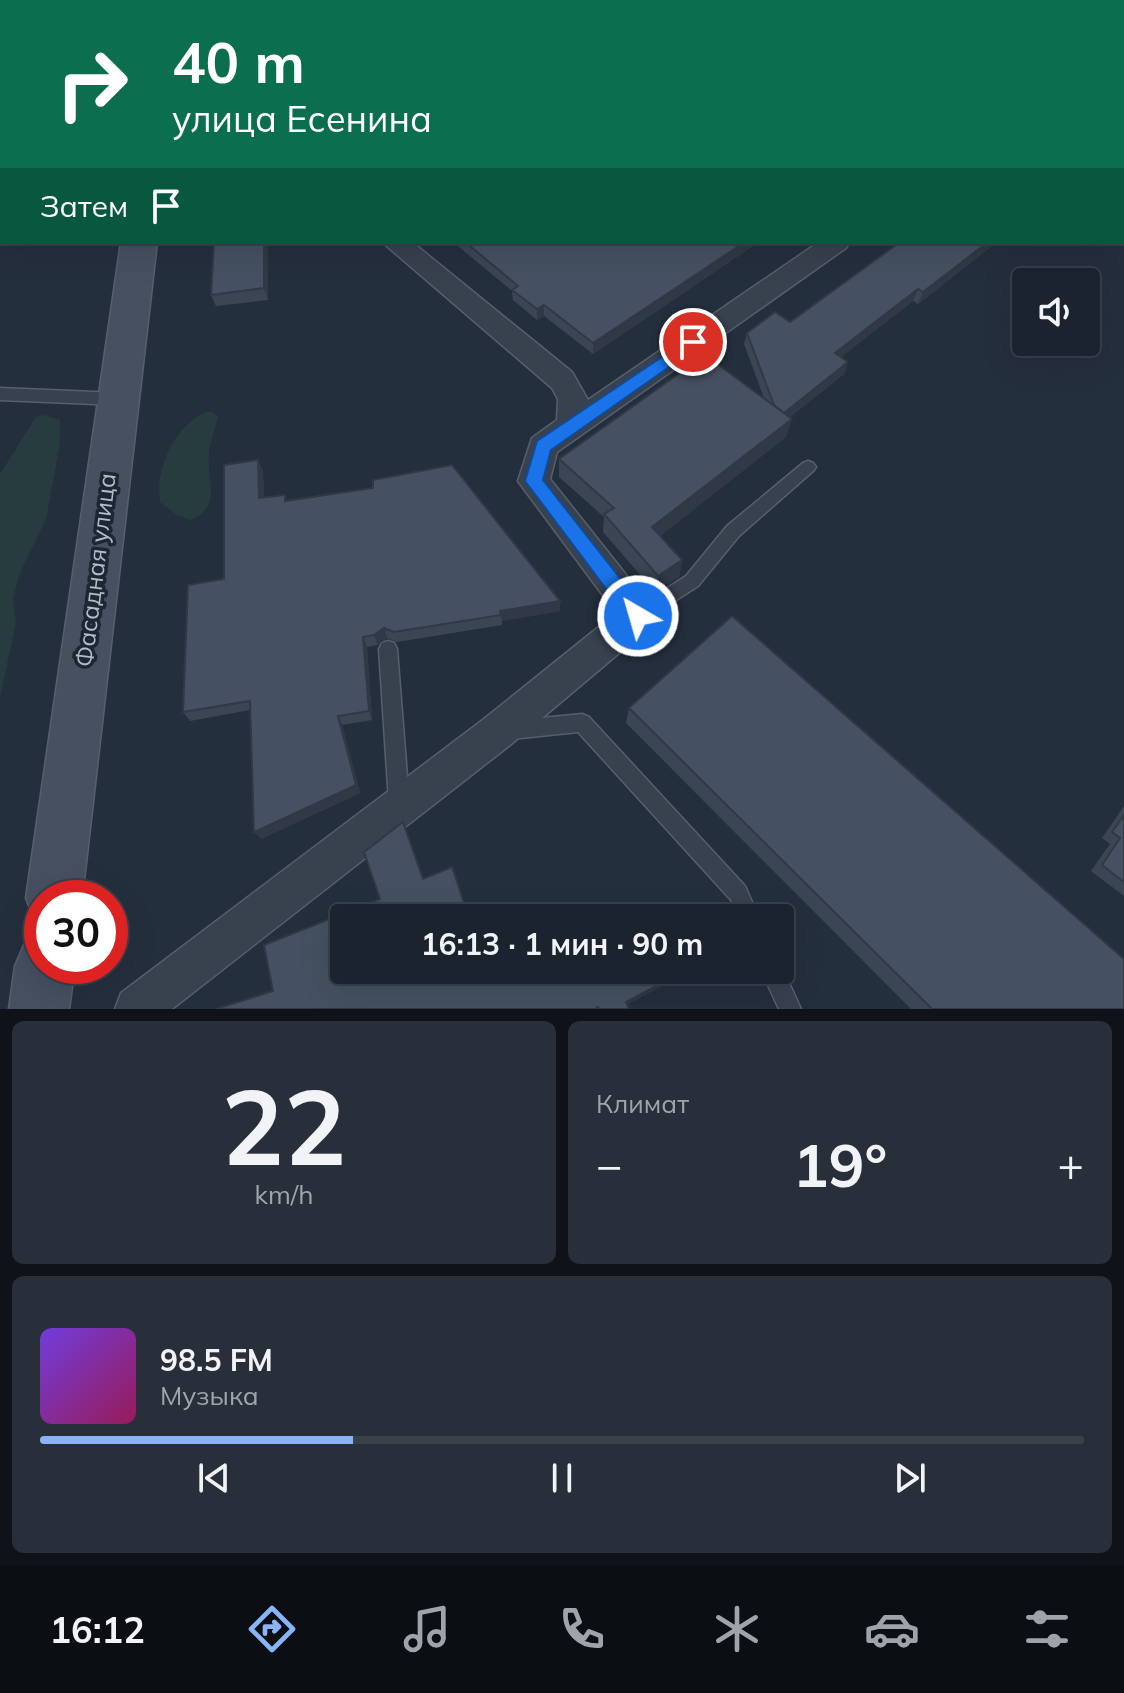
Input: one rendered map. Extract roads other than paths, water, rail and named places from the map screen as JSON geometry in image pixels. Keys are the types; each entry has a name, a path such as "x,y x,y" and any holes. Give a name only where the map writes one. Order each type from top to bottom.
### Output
{"main road":[{"name":"Фасадная улица","path":"56,880 139,244"},
{"path":"39,1009 42,984"}],"street":[{"path":"397,244 562,380 573,399 572,426"},
{"path":"137,1009 497,732 638,616 534,481 543,446 834,244"}],"lane":[{"path":"0,394 118,399"},
{"path":"638,616 692,581 733,531 808,467"},
{"path":"388,649 399,808"},
{"path":"497,732 582,723 738,893 743,904"},
{"path":"778,984 790,1009"}]}
